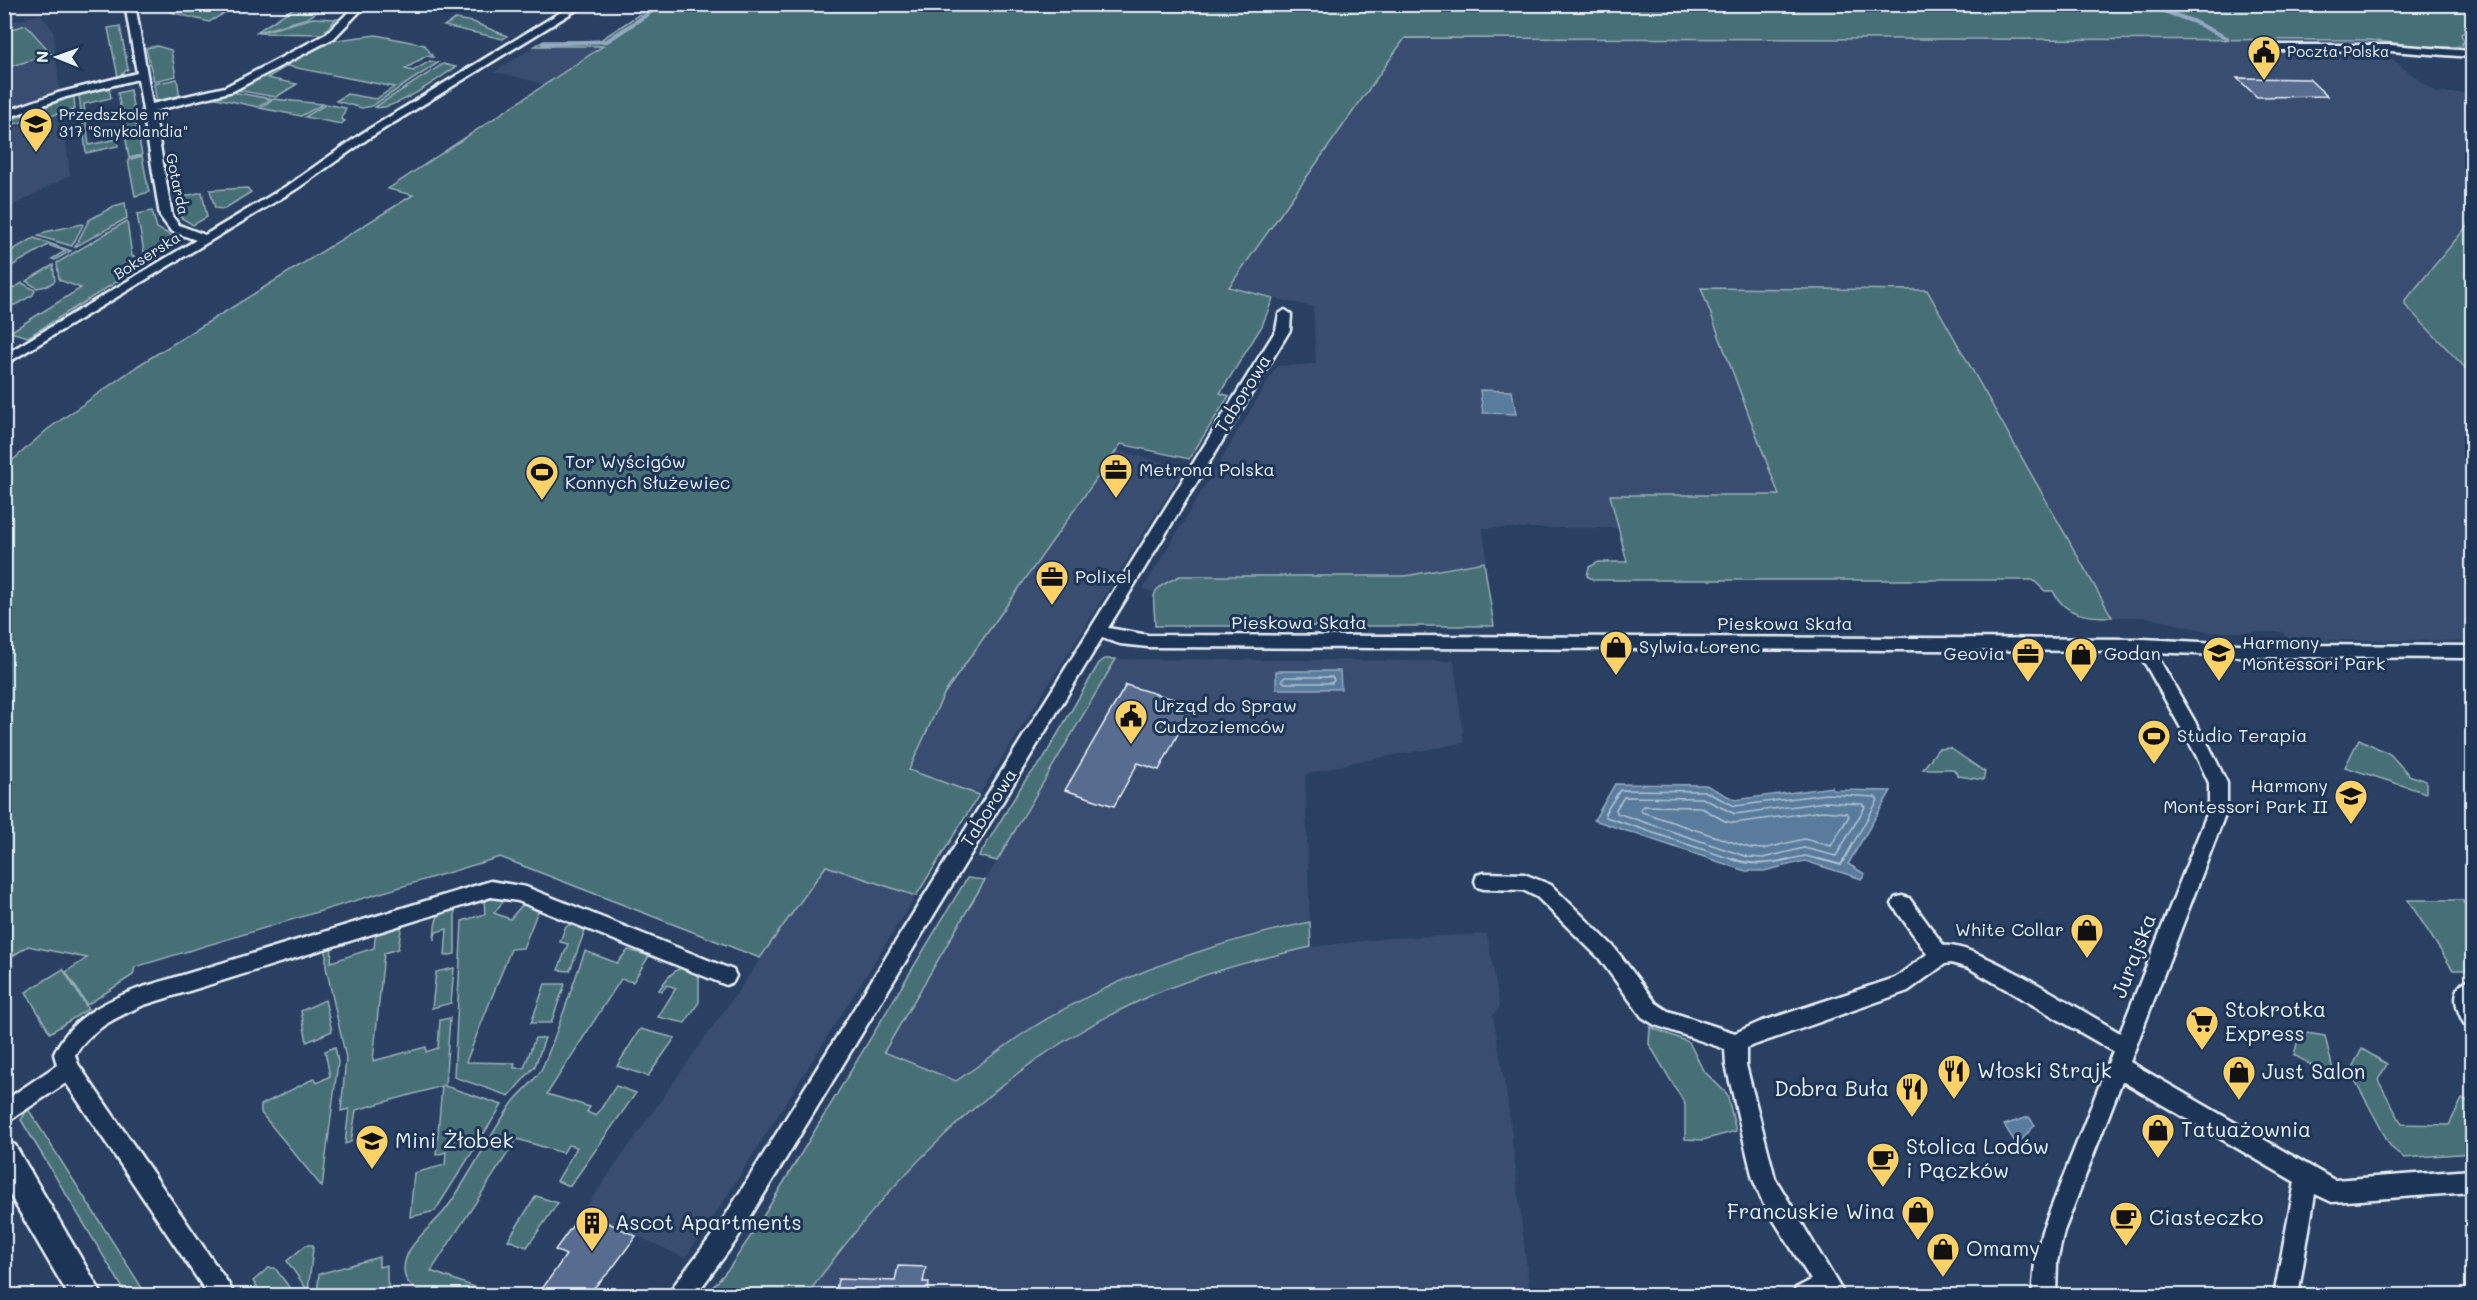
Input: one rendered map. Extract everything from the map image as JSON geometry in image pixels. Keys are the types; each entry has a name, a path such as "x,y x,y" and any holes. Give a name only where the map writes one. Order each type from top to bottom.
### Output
{"street":[{"name":"Gotarda","path":"130,4 168,221 178,229 206,239"},
{"path":"147,108 229,89 330,36 363,4"},
{"name":"Bokserska","path":"4,362 306,178 323,171 375,139 429,99 582,4"},
{"path":"2279,48 2390,48 2472,54"},
{"path":"4,116 62,95 141,75"},
{"name":"Taborowa","path":"680,1296 732,1225 1098,631 1283,330 1285,314"},
{"name":"Pieskowa Skała","path":"1098,631 1120,638 1148,641 2143,645 2257,651 2472,652"},
{"name":"Jurajska","path":"2044,1296 2046,1262 2053,1231 2218,809 2218,783 2204,753 2143,645"},
{"path":"1484,881 1524,882 1544,891 1606,951 1649,1010 1662,1018 1735,1043 1760,1032 1901,984 1940,956 1951,954 1974,960 2124,1046"},
{"path":"220,1292 69,1069 64,1054 72,1038 88,1023 140,997 491,889 519,893 726,976"},
{"path":"1902,904 1940,956"},
{"path":"2472,987 2466,993 2464,1000 2472,1018"},
{"path":"1735,1043 1736,1065 1764,1179 1771,1196 1831,1290 1804,1296"},
{"path":"2117,1066 2332,1191 2472,1181"},
{"path":"4,1114 69,1069"},
{"path":"4,1156 87,1296"},
{"path":"2286,1296 2307,1176"}],"shaded area":[{"path":"40,14 53,30 60,91 5,112 5,24"},
{"path":"1405,38 2368,40 2436,93 2472,93 2472,220 2405,301 2405,305 2472,375 2472,641 2288,640 2283,632 2211,632 2146,617 2112,617 1926,290 1779,495 1611,495 1618,528 1483,528 1487,561 1405,576 1181,576 1158,586 1154,592 1143,589 1277,366 1316,364 1313,307 1229,288"},
{"path":"535,46 604,46 545,85 507,74 493,73"},
{"name":"Przedszkole nr 317 \"Smykolandia\"","path":"63,115 70,175 5,210 5,130"},
{"path":"1116,450 1185,468 979,795 908,770 944,694"},
{"path":"1116,659 1454,661 1464,743 1355,762 1305,775 1310,922 1248,935 1202,950 1157,966 1089,996 957,1081 884,1052"},
{"path":"826,866 916,896 713,1218 685,1258 583,1211"},
{"path":"1487,934 1500,1007 1493,1015 1508,1104 1530,1295 807,1296 833,1258 929,1148 983,1099 1016,1074 1088,1027 1137,1001 1180,984 1266,957 1311,947 1389,938"}],"green space":[{"path":"168,4 239,5 209,22 170,12"},
{"name":"Tor Wyścigów Konnych Służewiec","path":"655,4 2472,4 2472,28 2461,34 2465,43 2462,43 2463,46 2437,48 2368,40 1405,38 1229,287 1273,298 1262,326 1220,393 1229,396 1189,459 1121,444 944,694 909,770 979,795 916,896 826,866 760,958 500,857 135,967 133,975 87,1005 66,972 87,958 28,946 5,961 5,467 48,429 139,365 413,195 388,189 603,46 535,46 544,41 599,41"},
{"path":"295,7 318,11 308,18 255,33"},
{"path":"313,18 336,19 326,30 331,30 324,34 258,33"},
{"path":"455,19 473,22 507,36 503,39 444,26"},
{"path":"26,25 52,54 5,68 5,31"},
{"path":"120,26 128,69 118,77 108,28"},
{"path":"376,35 425,45 433,57 426,56 405,69 413,71 430,61 438,63 372,106 362,108 336,101 347,94 376,99 394,87 287,66 267,78 297,84 276,97 236,90 329,41"},
{"path":"157,46 171,50 176,76 154,81 146,48"},
{"path":"443,64 456,67 404,99 383,107 375,107"},
{"path":"177,79 180,98 157,104 154,84"},
{"path":"109,88 111,98 84,104 89,145 117,139 118,146 86,153 79,95"},
{"path":"130,90 142,155 129,158 118,93"},
{"path":"227,91 271,99 258,107 207,96"},
{"path":"74,96 75,109 71,111 5,126 5,122"},
{"path":"273,99 323,104 301,116 260,108"},
{"path":"326,104 346,108 341,119 345,121 341,124 305,117"},
{"path":"142,156 149,192 135,196 128,160"},
{"path":"247,188 251,192 224,209 215,208 210,190"},
{"path":"202,192 207,217 193,225 180,217 177,198"},
{"path":"125,203 127,218 75,247 89,220 114,206"},
{"path":"152,211 157,228 174,237 149,252 144,252 137,214"},
{"path":"2472,220 2472,375 2405,305 2405,301"},
{"path":"127,221 132,256 136,258 137,269 28,337 10,332 81,288 59,280 57,263"},
{"path":"82,224 72,246 38,236 45,232"},
{"path":"34,238 71,251 55,260 52,259 65,251 48,245 5,270 5,254"},
{"path":"53,265 55,281 47,286 37,288 26,281"},
{"path":"22,283 35,290 33,295 15,305 5,305 5,293"},
{"path":"1701,288 1927,290 2112,617 2086,615 2070,610 2064,606 2053,591 2045,591 2033,580 1594,580 1587,576 1589,567 1599,562 1627,562 1610,495 1779,495"},
{"path":"1484,562 1494,626 1155,626 1154,599 1157,589 1180,576 1405,576"},
{"path":"1105,659 1116,659 997,861 979,856 1024,782 1042,761 1099,663"},
{"path":"2359,739 2390,754 2409,775 2426,781 2426,793 2345,767"},
{"path":"1950,748 1985,772 1983,780 1959,776 1953,769 1923,769 1938,749"},
{"path":"967,878 985,880 884,1052 956,1081 1027,1031 1060,1011 1128,978 1164,964 1236,940 1310,922 1311,947 1266,957 1179,984 1087,1027 1040,1057 995,1090 913,1166 840,1250 807,1295 706,1295 730,1267 758,1225"},
{"path":"495,896 506,898 494,913 510,919 523,904 538,911 523,948 511,949 466,1062 515,1063 514,1068 524,1068 535,1038 545,1038 535,1066 509,1096 454,1077 462,921 485,914 484,898"},
{"path":"2408,900 2462,900 2472,915 2472,970 2453,970"},
{"path":"455,908 455,954 445,956 447,929 436,932 434,940 436,922 439,915"},
{"path":"402,924 398,949 384,953 373,1061 426,1047 426,1052 438,1048 440,1020 450,1018 445,1086 502,1105 435,1211 410,1217 414,1173 445,1165 446,1152 436,1155 442,1086 356,1110 351,1142 345,1144 349,1109 341,1111 346,1058 326,967 326,947 332,945 331,962 374,948 376,931"},
{"path":"570,924 585,930 570,971 558,970 568,944 560,942 565,928"},
{"path":"628,950 649,956 633,982 621,979 547,1094 590,1107 587,1112 596,1116 616,1086 636,1093 570,1186 557,1181 577,1147 568,1145 563,1153 517,1139 431,1271 477,1288 475,1295 435,1295 416,1289 409,1284 405,1276 406,1256 418,1239 446,1209 505,1114 540,1071 585,951 617,963"},
{"path":"454,968 451,1003 432,1008 436,972"},
{"path":"681,968 699,975 699,1002 685,1023 658,1017 676,988 667,985 662,991 659,990 671,974"},
{"path":"63,969 88,1009 50,1033 26,992"},
{"path":"545,984 565,984 551,1023 531,1023"},
{"path":"325,1000 332,1031 307,1042 301,1011"},
{"path":"1650,1027 1689,1042 1703,1070 1727,1094 1736,1131 1703,1140 1685,1139 1685,1104 1649,1044"},
{"path":"640,1029 675,1038 648,1076 617,1066"},
{"path":"2300,1032 2325,1036 2335,1079 2294,1055"},
{"path":"335,1047 338,1062 322,1187 261,1113 261,1105 315,1078 317,1083 330,1076 325,1051"},
{"path":"2362,1049 2387,1064 2378,1080 2402,1124 2449,1125 2462,1099 2472,1104 2472,1153 2404,1158 2391,1147 2350,1071"},
{"path":"28,1109 144,1291 139,1295 127,1295 21,1120"},
{"path":"536,1196 558,1203 527,1247 508,1240"},
{"path":"306,1245 313,1245 308,1291 287,1261"},
{"path":"379,1257 379,1267 387,1265 387,1281 391,1295 317,1295 319,1274"},
{"path":"268,1268 275,1268 295,1295 263,1295 253,1281"}],"water":[{"path":"1480,390 1512,391 1516,414 1483,413"},
{"path":"1276,671 1340,671 1341,689 1276,689"},
{"path":"1615,784 1706,785 1735,800 1832,787 1833,790 1891,791 1848,864 1865,874 1862,879 1805,861 1764,871 1746,871 1594,820"},
{"path":"2029,1117 2035,1125 2017,1145 2004,1125"}],"building":[{"name":"Poczta Polska","path":"2237,78 2309,79 2327,96 2257,97"},
{"name":"Urząd do Spraw Cudzoziemców","path":"1126,685 1193,705 1159,770 1138,763 1114,806 1065,790"},
{"name":"Ascot Apartments","path":"583,1211 636,1236 611,1270 586,1296 537,1296 566,1255 555,1250"},
{"path":"898,1266 926,1267 923,1282 929,1282 928,1296 835,1296 838,1279 895,1281"}],"waterway":[{"path":"543,44 607,41 663,4"},
{"path":"2144,4 2192,21 2227,38"}],"place":[{"name":"Poczta Polska","path":"2264,81"},
{"name":"Przedszkole nr 317 \"Smykolandia\"","path":"36,153"},
{"name":"Metrona Polska","path":"1116,499"},
{"name":"Tor Wyścigów Konnych Służewiec","path":"542,501"},
{"name":"Polixel","path":"1052,606"},
{"name":"Sylwia Lorenc","path":"1616,676"},
{"name":"Harmony Montessori Park","path":"2219,682"},
{"name":"Geovia","path":"2028,683"},
{"name":"Godan","path":"2081,683"},
{"name":"Urząd do Spraw Cudzoziemców","path":"1131,745"},
{"name":"Studio Terapia","path":"2154,765"},
{"name":"Harmony Montessori Park II","path":"2351,825"},
{"name":"White Collar","path":"2087,959"},
{"name":"Stokrotka Express","path":"2202,1051"},
{"name":"Włoski Strajk","path":"1954,1100"},
{"name":"Just Salon","path":"2239,1101"},
{"name":"Dobra Buła","path":"1912,1118"},
{"name":"Tatuażownia","path":"2158,1159"},
{"name":"Mini Żłobek","path":"372,1170"},
{"name":"Stolica Lodów i Pączków","path":"1883,1188"},
{"name":"Francuskie Wina","path":"1918,1241"},
{"name":"Ciasteczko","path":"2126,1247"},
{"name":"Ascot Apartments","path":"592,1252"},
{"name":"Omamy","path":"1943,1278"}]}
